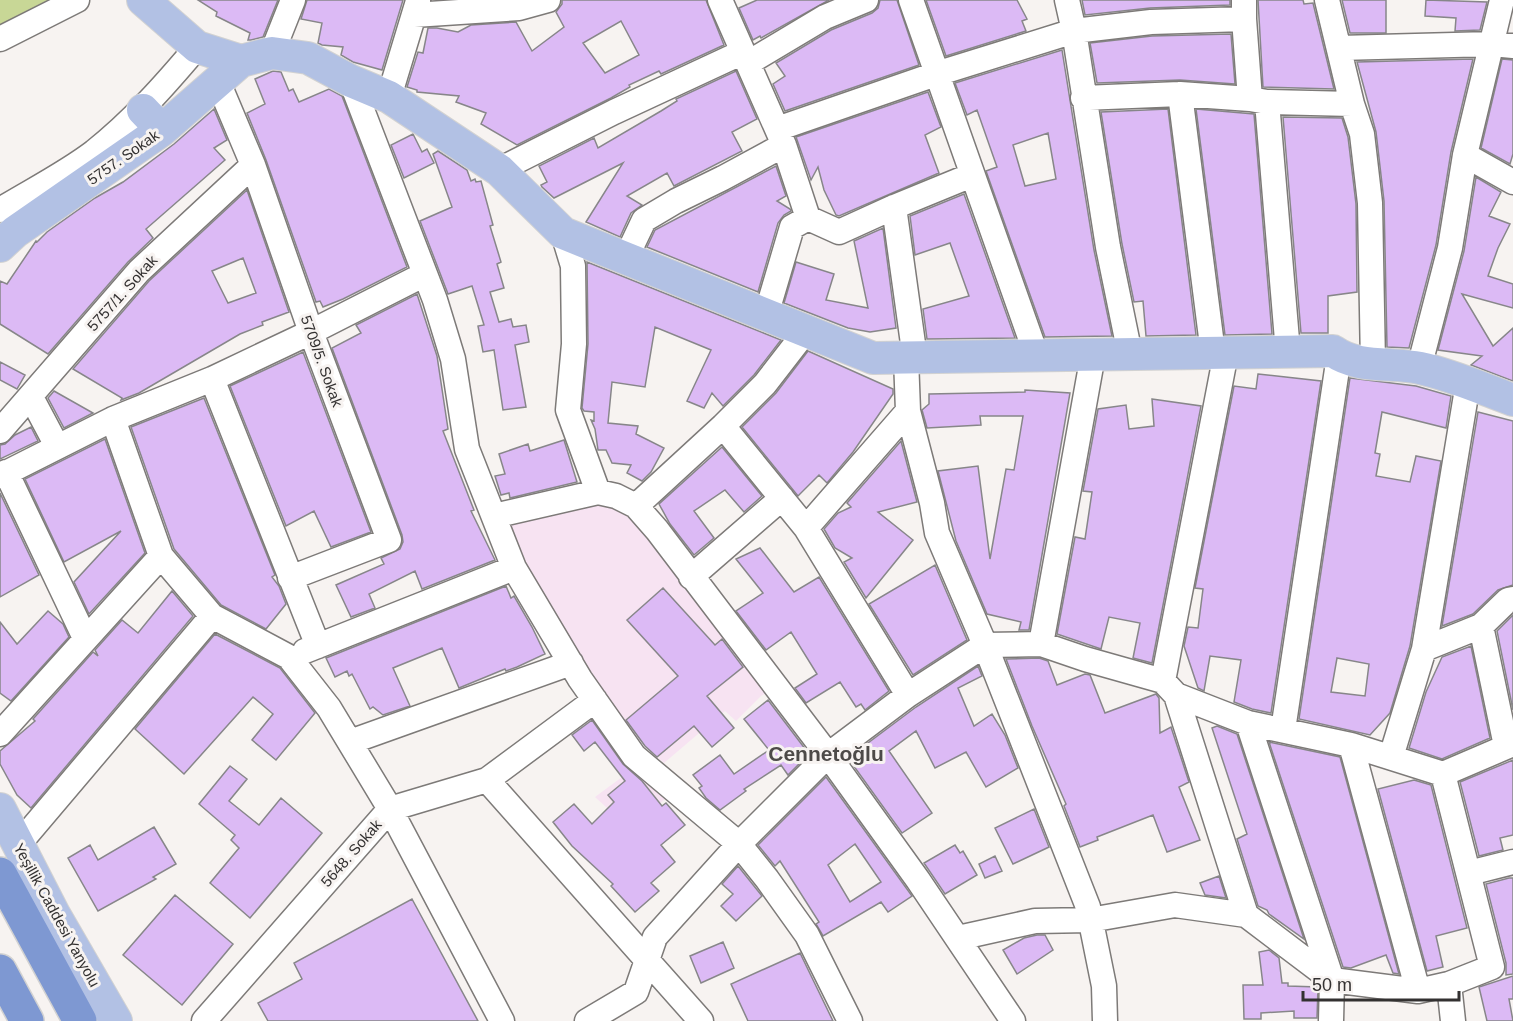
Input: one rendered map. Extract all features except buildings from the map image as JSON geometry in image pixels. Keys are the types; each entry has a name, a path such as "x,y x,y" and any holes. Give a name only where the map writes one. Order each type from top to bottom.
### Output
{"highway":[{"path":"0,874 80,1021"},
{"path":"0,971 27,1021"}],"main road":[{"path":"143,0 197,47 229,71 272,53 308,58 351,81 390,97 499,170 563,233 873,358 1333,351 1339,356 1373,364 1419,368 1513,400"},
{"name":"5757. Sokak","path":"0,246 153,120 229,71"},
{"name":"Yeşillik Caddesi Yanyolu","path":"0,808 54,915 116,1021"}],"street":[{"path":"0,39 77,0"},
{"path":"272,53 293,0"},
{"path":"390,97 416,8 519,8 548,0"},
{"path":"720,0 781,137 808,218 839,232 972,175"},
{"path":"499,170 614,112 746,58 825,17 866,0"},
{"path":"911,0 1037,357"},
{"path":"1067,0 1074,31 1108,247 1130,354"},
{"path":"1327,0 1352,104 1362,135 1370,203 1373,364"},
{"path":"1419,368 1450,248 1465,155 1503,45 1502,0"},
{"path":"626,258 644,220 723,178 781,137 936,74 1074,31 1244,10 1259,100 1288,352"},
{"path":"1339,48 1503,45"},
{"path":"0,210 153,120 197,47"},
{"name":"5709/5. Sokak","path":"229,71 253,165 311,332 389,540 290,578"},
{"path":"351,81 435,300 453,359 467,449 514,568 571,663 634,756 739,844 807,935 850,1021"},
{"path":"1083,98 1180,94 1352,104"},
{"path":"1180,94 1219,353 1170,688 1246,915"},
{"path":"1465,155 1513,182"},
{"name":"5757/1. Sokak","path":"0,431 139,271 253,165"},
{"path":"894,207 910,358 908,411 932,503 937,533 985,645 1088,907 1104,986 1105,1021"},
{"path":"766,315 792,227 808,218"},
{"path":"563,233 573,266 574,344 568,410 597,492"},
{"path":"85,638 3,474 113,419 212,379 425,274"},
{"path":"636,506 765,384 806,331"},
{"path":"1041,644 1093,355"},
{"path":"1282,730 1339,356"},
{"path":"212,379 318,646"},
{"path":"1391,757 1424,649 1468,383"},
{"path":"31,397 57,446"},
{"path":"806,528 908,411"},
{"path":"113,419 161,556 212,616 289,657 329,708 390,809 502,1021"},
{"path":"723,426 806,528 908,695"},
{"path":"494,516 597,492 616,496 636,506 657,530 828,755 958,938 1013,1021"},
{"path":"691,577 782,498"},
{"path":"0,734 161,556"},
{"path":"289,657 514,568"},
{"path":"1424,649 1481,626 1508,600 1513,599"},
{"path":"18,845 212,616"},
{"path":"587,1021 636,992 655,937 739,844 828,755 908,695 985,645 1041,644 1170,688 1248,723 1351,745 1443,774 1509,745 1481,626"},
{"path":"350,742 571,663"},
{"name":"5648. Sokak","path":"204,1021 390,809 487,780 595,700"},
{"path":"1248,723 1332,980 1331,1021"},
{"path":"1351,745 1418,991"},
{"path":"958,938 1035,921 1090,920 1175,905 1246,915 1332,980 1418,991 1449,984 1503,965 1469,873 1443,774"},
{"path":"487,780 701,1021"},
{"path":"1469,873 1513,862"},
{"path":"1449,984 1453,1021"}],"shaded area":[{"path":"608,502 639,520 766,693 736,721 725,711 664,763 631,733 573,651 544,602 508,522"},
{"path":"637,766 665,799 630,829 595,797"}],"green space":[{"path":"0,0 72,0 0,42"}],"district":[{"name":"Cennetoğlu","path":"826,753"}]}
